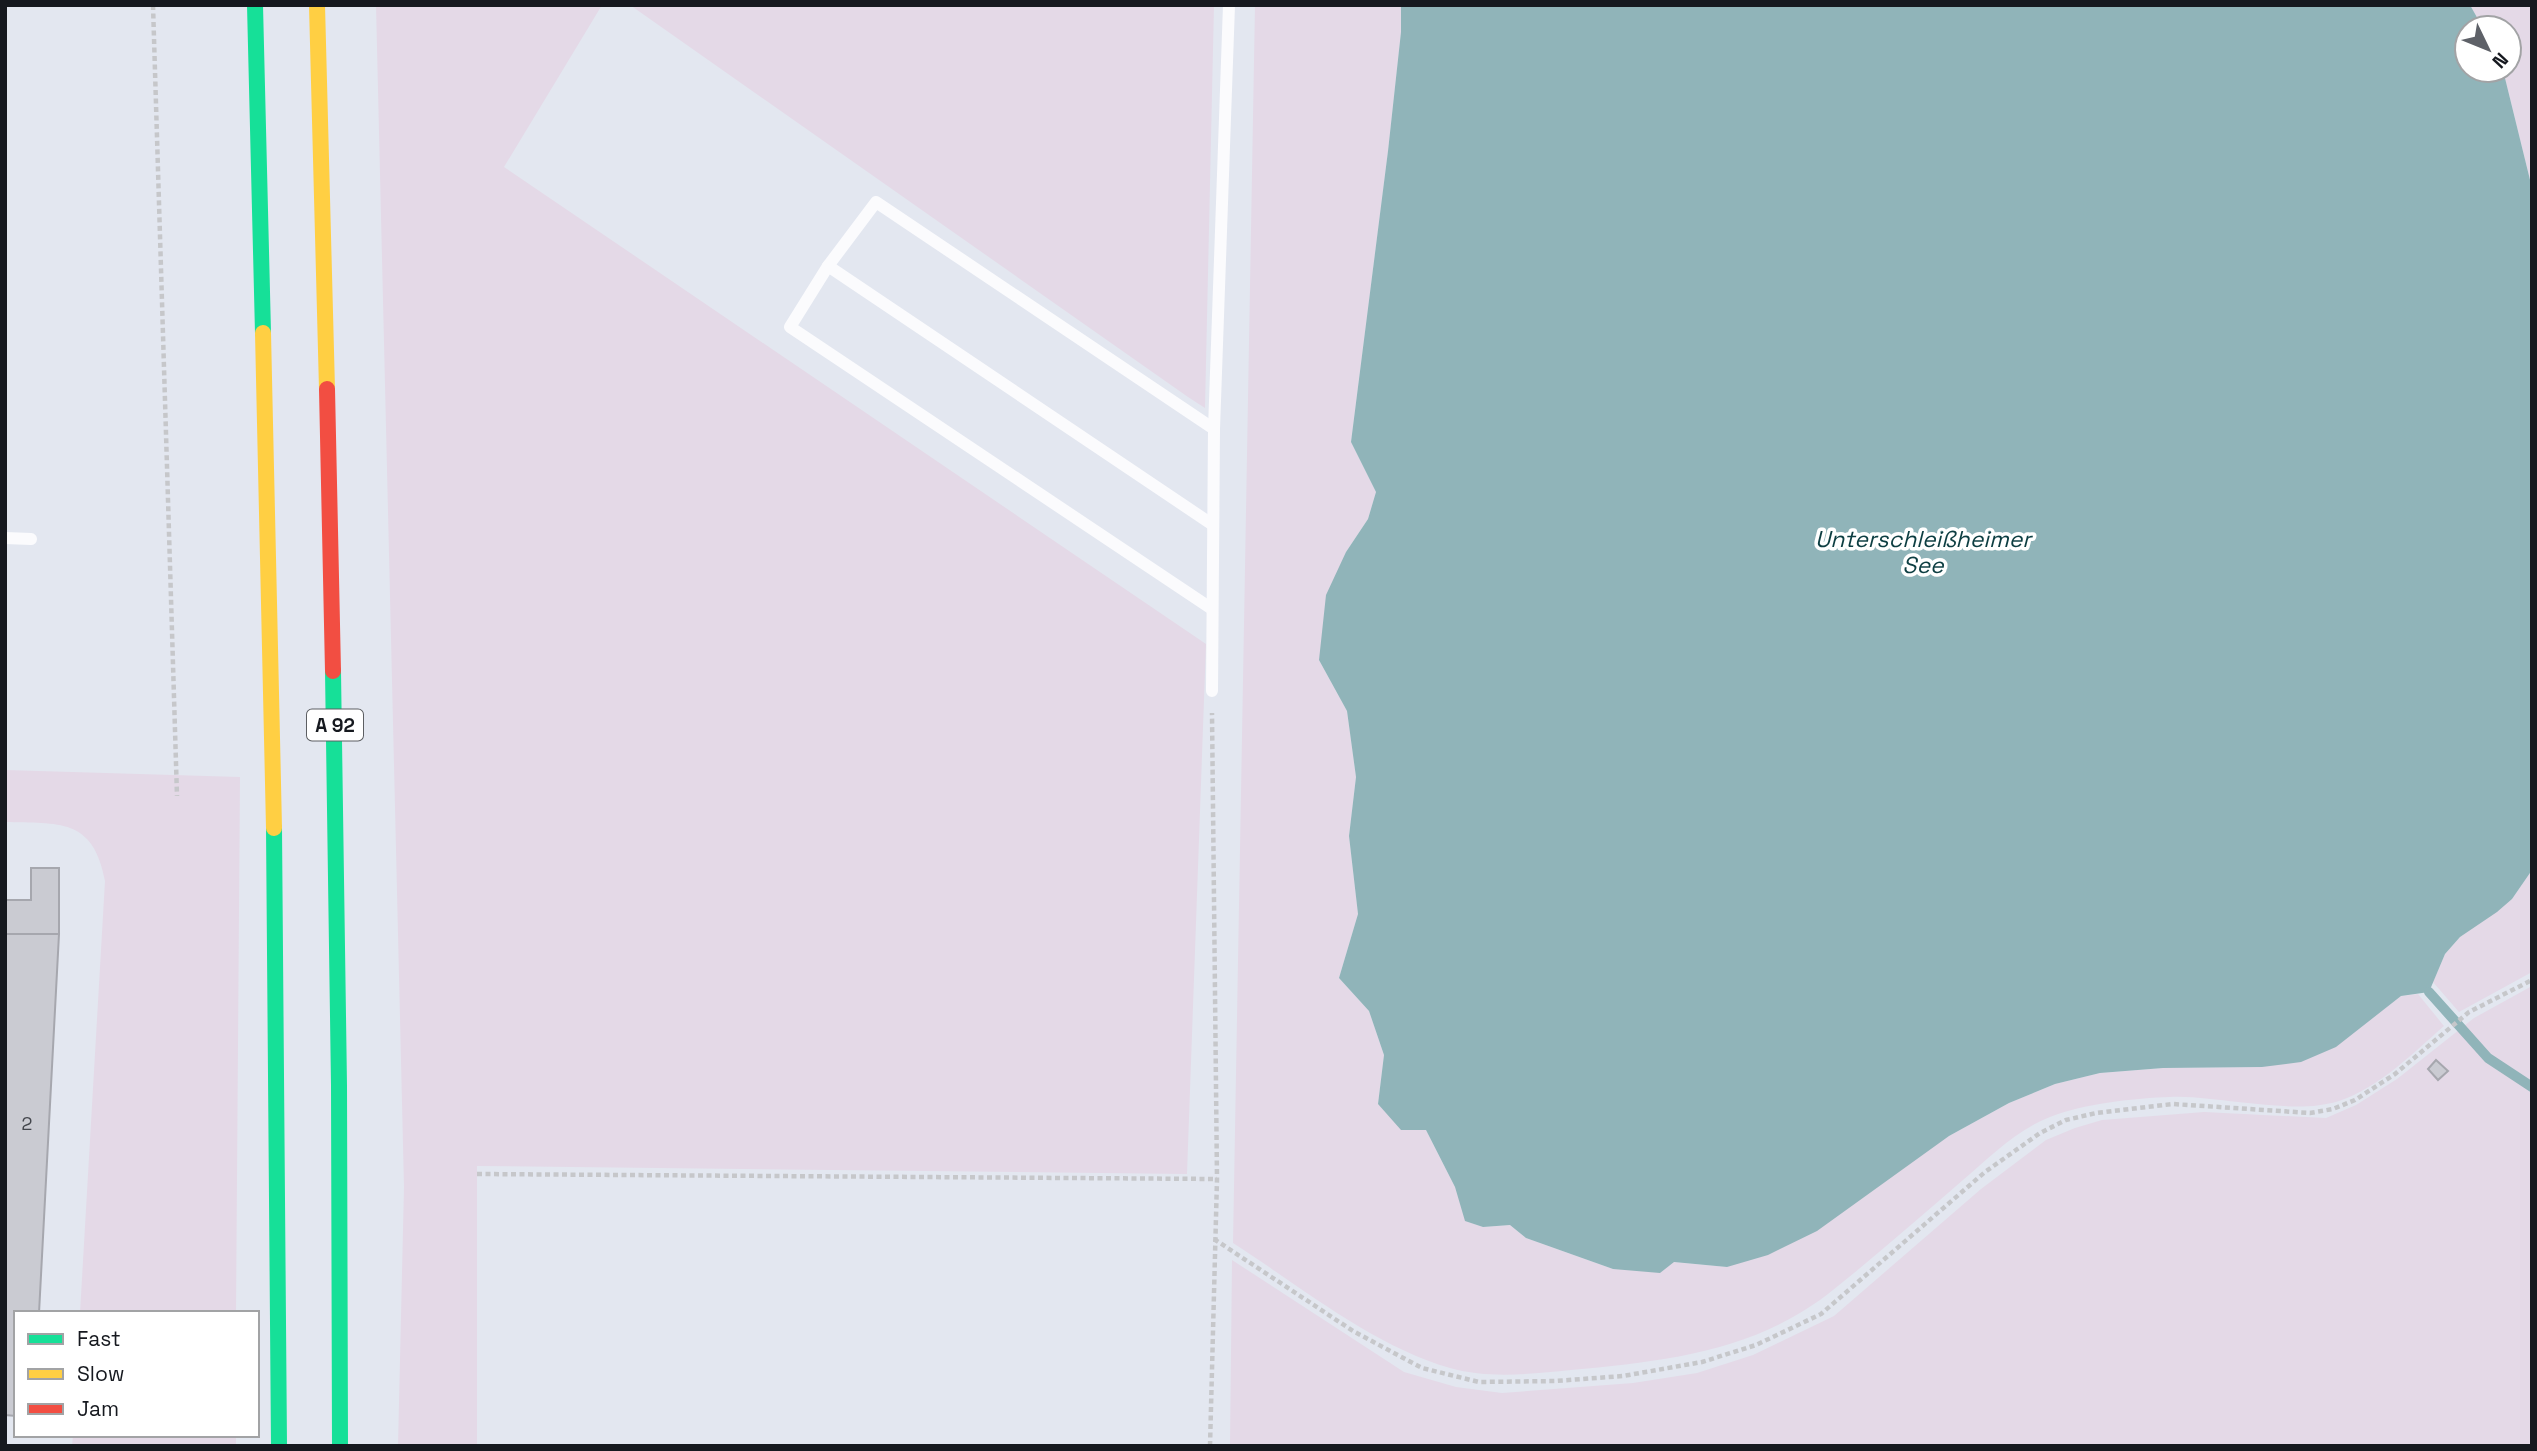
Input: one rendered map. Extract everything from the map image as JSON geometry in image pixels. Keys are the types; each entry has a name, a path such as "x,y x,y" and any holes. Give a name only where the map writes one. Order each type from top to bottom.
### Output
{"highway":[{"path":"256,5 279,1079 279,1446"},
{"name":"A 92","path":"317,5 333,594 341,1198 340,1446"}],"lane":[{"path":"1212,691 1213,429 1229,5"},
{"path":"1212,609 790,327 828,266 876,202 1213,429"},
{"path":"828,266 1213,525"},
{"path":"5,538 31,540"}],"path":[{"path":"153,5 177,796"},
{"path":"1210,1446 1217,1179 1212,691"},
{"path":"1214,1239 1353,1331 1422,1368 1479,1382 1556,1381 1623,1376 1702,1362 1756,1345 1821,1314 1985,1172 2040,1133 2066,1121 2096,1113 2173,1104 2310,1113 2333,1109 2355,1100 2395,1074 2469,1012 2532,979"},
{"path":"477,1174 1217,1179"}],"shaded area":[{"path":"376,5 602,5 504,167 1206,644 1187,1174 477,1166 477,1446 398,1446 404,1187"},
{"path":"630,5 1214,5 1205,408 1188,397"},
{"path":"1255,5 1401,5 1401,32 1388,151 1351,442 1376,492 1368,519 1346,552 1319,660 1347,711 1356,777 1349,836 1358,914 1339,978 1369,1011 1384,1055 1378,1104 1426,1130 1455,1187 1466,1221 1483,1227 1510,1225 1526,1238 1613,1269 1673,1262 1727,1267 1949,1136 2009,1103 2055,1084 2100,1073 2163,1068 2262,1067 2359,1027 2401,996 2418,994 2444,1026 2382,1078 2354,1095 2327,1104 2289,1106 2196,1098 2157,1098 2093,1105 2063,1112 2038,1122 2004,1145 1866,1263 1803,1311 1741,1340 1675,1357 1606,1367 1525,1374 1480,1374 1450,1368 1421,1358 1365,1330 1233,1243"},
{"path":"2470,5 2532,5 2532,188 2506,84 2523,84 2523,14 2475,14"},
{"path":"5,770 240,777 236,1311 80,1311 105,881 92,845 71,828 42,823 5,822"},
{"path":"2532,870 2532,972 2459,1012 2433,982 2445,954 2460,937 2512,899"},
{"path":"2532,986 2532,1446 1230,1446 1232,1260 1404,1372 1456,1387 1502,1393 1633,1383 1697,1373 1753,1355 1834,1316 1981,1189 2046,1140 2102,1120 2204,1112 2326,1118 2356,1105 2397,1079 2474,1018"},
{"path":"73,1437 236,1437 236,1446 72,1446"}],"water":[{"name":"Unterschleißheimer See","path":"1401,5 2470,5 2475,14 2453,14 2453,84 2506,84 2532,188 2532,870 2512,899 2460,937 2445,954 2429,992 2401,996 2336,1047 2301,1062 2262,1067 2163,1068 2100,1073 2055,1084 2009,1103 1949,1136 1817,1231 1768,1255 1727,1267 1674,1262 1660,1273 1613,1269 1526,1238 1510,1225 1483,1227 1465,1221 1455,1187 1426,1130 1401,1130 1378,1104 1384,1055 1369,1011 1339,978 1358,914 1349,836 1356,777 1347,711 1319,660 1326,595 1346,552 1368,519 1376,492 1351,442 1401,32"}],"building":[{"path":"31,868 59,868 59,934 5,934 5,900 31,900"},
{"path":"5,934 59,934 39,1311 14,1311 14,1416 5,1415"},
{"path":"2436,1060 2448,1071 2438,1080 2428,1069"}],"waterway":[{"path":"2429,992 2488,1058 2532,1087"}],"traffic: fast":[{"path":"255,5 263,333"},
{"path":"333,671 339,1085 340,1446"},
{"path":"274,828 279,1446"}],"traffic: slow":[{"path":"317,5 327,389"},
{"path":"263,333 274,828"}],"traffic: jam":[{"path":"327,389 333,671"}]}
